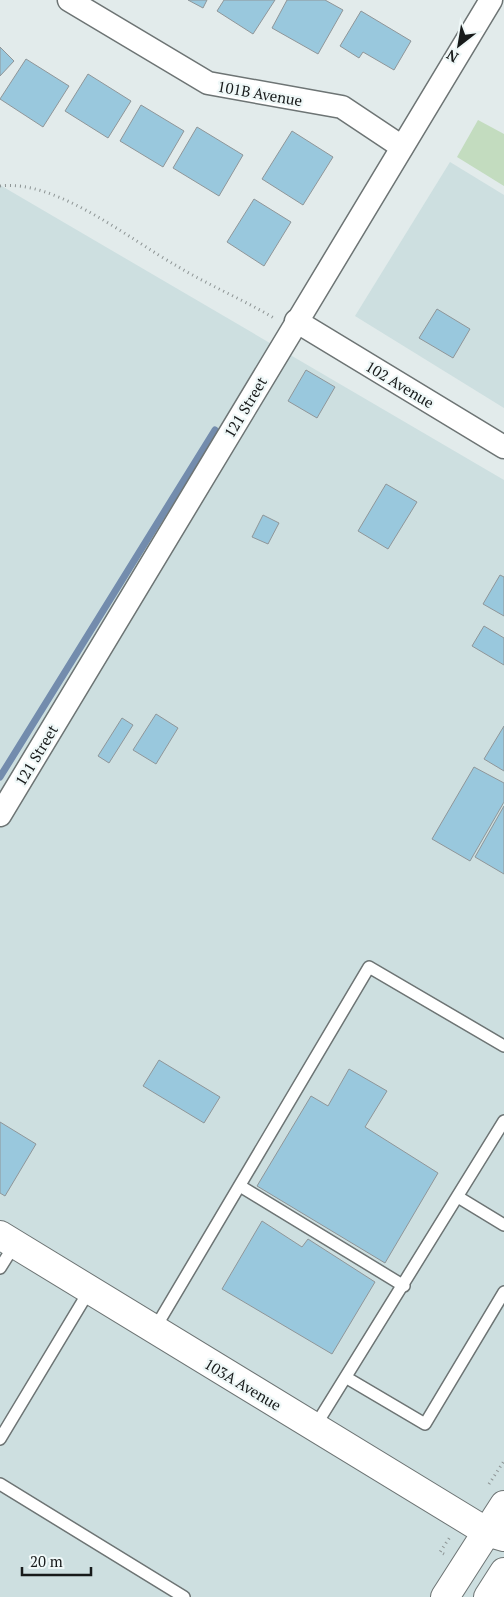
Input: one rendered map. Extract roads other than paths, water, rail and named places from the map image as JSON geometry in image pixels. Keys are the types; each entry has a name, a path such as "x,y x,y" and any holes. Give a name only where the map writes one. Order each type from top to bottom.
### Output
{"street":[{"name":"101B Avenue","path":"69,0 208,83 342,107 402,147"},
{"name":"121 Street","path":"0,815 491,0"},
{"name":"102 Avenue","path":"296,321 504,447"},
{"name":"103A Avenue","path":"8,1240 314,1428 495,1534 504,1558"},
{"path":"445,1597 495,1534 494,1497"},
{"path":"488,1597 504,1572"}],"lane":[{"path":"154,1330 369,967 504,1046"},
{"path":"314,1428 404,1286 504,1121"},
{"path":"240,1186 404,1286"},
{"path":"458,1197 504,1225"},
{"path":"0,1268 8,1240"},
{"path":"0,1439 89,1291"},
{"path":"346,1378 425,1424 504,1292"},
{"path":"0,1484 184,1597"}],"waterway":[{"path":"0,777 215,430"}]}
